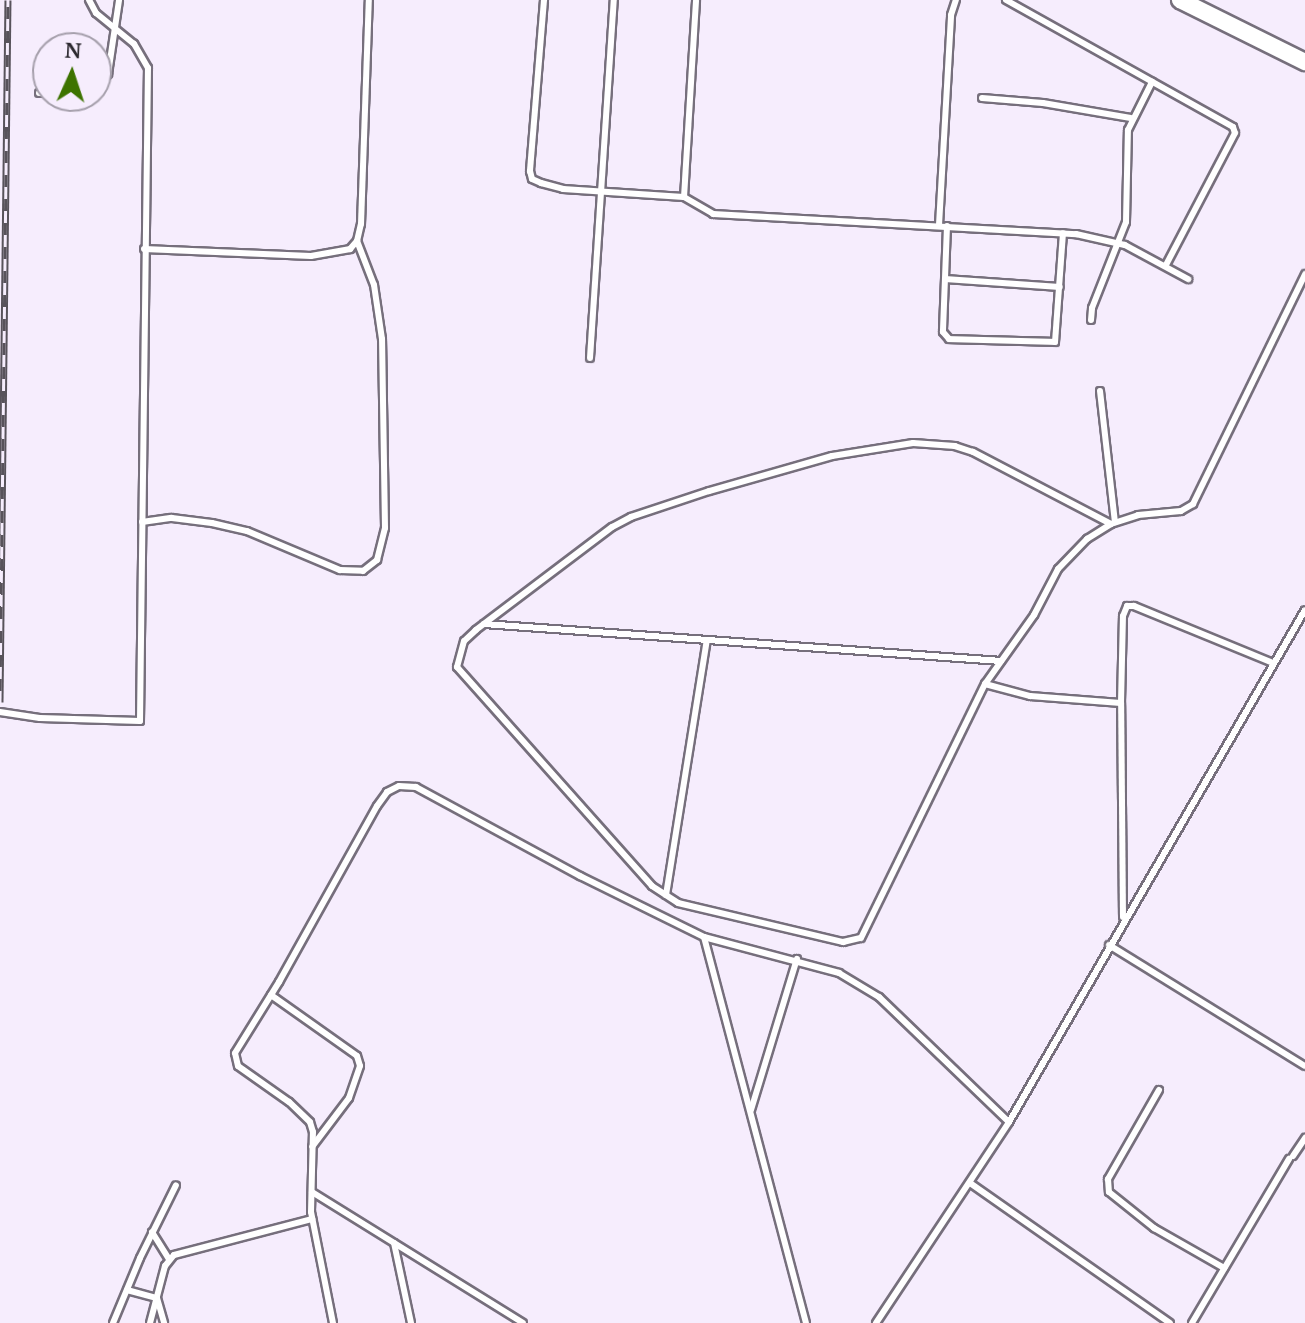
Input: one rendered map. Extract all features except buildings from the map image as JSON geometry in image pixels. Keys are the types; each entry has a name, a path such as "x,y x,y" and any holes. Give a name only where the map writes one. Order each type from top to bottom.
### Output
{"street":[{"path":"1180,0 1305,62"}],"lane":[{"path":"0,712 40,718 140,721 148,68 142,54 96,13 89,0"},
{"path":"112,49 119,0"},
{"path":"142,522 172,518 223,525 280,544 340,570 363,571 377,560 385,528 382,339 374,285 357,241 362,204 369,0"},
{"path":"544,0 530,171 532,179 541,183 602,192 684,197 713,214 1063,233 1120,243 1188,279"},
{"path":"590,358 614,0"},
{"path":"684,197 696,0"},
{"path":"956,0 951,15 943,226 943,332 949,339 1055,342 1063,233"},
{"path":"1006,0 1233,127 1235,133 1166,265"},
{"path":"1091,320 1092,308 1126,222 1124,151 1131,118 1152,82"},
{"path":"982,98 1043,103 1131,118"},
{"path":"144,249 327,256 350,249 357,241"},
{"path":"1113,523 973,452 934,444 888,445 737,482 631,517 596,536 464,641 457,667 652,886 678,903 822,938 843,942 861,938 985,684 1034,615 1058,569 1087,539 1113,523 1138,515 1181,511 1193,504 1305,274"},
{"path":"945,279 1060,287"},
{"path":"1100,391 1113,523"},
{"path":"1123,920 1121,703 1123,616 1127,606 1134,606 1273,663"},
{"path":"876,1323 1009,1122 1123,920 1305,610"},
{"path":"484,624 1001,661"},
{"path":"666,895 707,640"},
{"path":"985,684 1030,696 1121,703"},
{"path":"333,1323 312,1219 310,1122 289,1102 238,1066 235,1053 377,806 387,792 399,786 416,787 580,876 704,937 797,959 839,973 879,997 1009,1122"},
{"path":"704,937 806,1323"},
{"path":"1109,945 1305,1066"},
{"path":"751,1110 797,959"},
{"path":"271,995 357,1056 360,1066 349,1098 312,1147"},
{"path":"1159,1090 1108,1179 1109,1192 1154,1228 1224,1268"},
{"path":"1192,1323 1305,1138"},
{"path":"970,1183 1170,1323"},
{"path":"113,1323 176,1185"},
{"path":"312,1192 520,1323"},
{"path":"169,1259 216,1241 312,1219"},
{"path":"150,1323 169,1259 152,1232"},
{"path":"394,1243 411,1323"},
{"path":"127,1290 157,1298"},
{"path":"157,1298 164,1323"}],"railway":[{"path":"0,702 8,0"}]}
